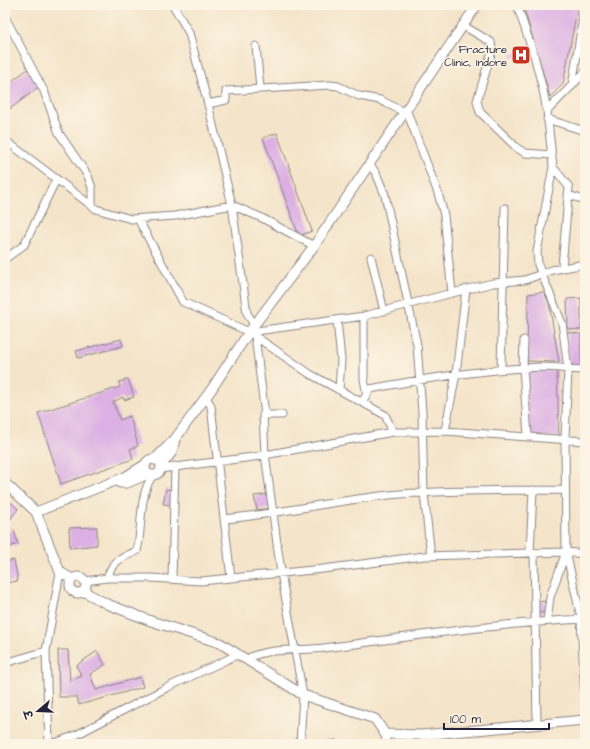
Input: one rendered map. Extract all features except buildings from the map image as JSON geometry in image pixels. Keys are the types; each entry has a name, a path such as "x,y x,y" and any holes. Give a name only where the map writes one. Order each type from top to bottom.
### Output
{"main road":[{"path":"150,474 146,469 155,465 175,439 314,246 462,25 477,5"},
{"path":"106,484 126,483 150,474 158,474 155,465"},
{"path":"36,512 155,465"},
{"path":"5,483 36,512 60,572 72,579 79,577 85,581 86,587 83,591 77,593 71,589 70,583 72,579"},
{"path":"83,591 108,604 151,622 220,643 303,695 375,719 385,734 421,734 585,720"}],"street":[{"path":"173,5 189,33 208,104 232,205 247,313 253,331 265,415 282,415"},
{"path":"517,5 534,54 548,111 547,119 553,167 537,252 538,265 562,323 568,369 565,438 566,552 583,619 585,698"},
{"path":"572,86 585,5"},
{"path":"5,17 44,91 59,133 88,176 92,188 92,206"},
{"path":"462,25 491,42 492,51 477,101 480,112 517,148 525,153 552,155"},
{"path":"256,46 260,88"},
{"path":"548,111 585,72"},
{"path":"208,104 226,100 226,91 260,88 338,86 359,96 380,100 405,111 438,193 444,215 452,293"},
{"path":"547,119 585,131"},
{"path":"5,140 96,209 131,219 138,219 175,216 232,205 262,218 314,246"},
{"path":"369,164 376,173 385,195 416,345 422,412 421,432 424,494 431,556"},
{"path":"553,167 569,187 562,267"},
{"path":"5,259 24,245 56,180"},
{"path":"568,195 585,200"},
{"path":"501,369 505,208"},
{"path":"138,219 183,302 253,331 310,374 385,415 392,432"},
{"path":"370,257 384,311"},
{"path":"253,331 364,316 452,293 503,282 525,280 541,273 562,267 585,264"},
{"path":"445,431 456,374 466,290"},
{"path":"364,316 364,380 367,395"},
{"path":"337,320 340,360 339,390"},
{"path":"524,340 523,368 528,436"},
{"path":"362,402 370,389 456,374 501,369 544,367 585,370"},
{"path":"206,397 211,406 231,578"},
{"path":"263,415 266,454 281,574 303,695 300,744"},
{"path":"155,465 176,466 218,462 392,432 445,431 565,438 585,441"},
{"path":"172,579 176,466"},
{"path":"107,578 110,567 116,562 137,551 140,538 145,489 150,474"},
{"path":"533,490 532,553 537,724"},
{"path":"225,519 273,513 330,502 401,494 565,490"},
{"path":"547,621 550,597 566,552"},
{"path":"85,581 107,578 201,581 281,574 431,556 566,552 585,554"},
{"path":"49,744 46,651 60,572"},
{"path":"53,744 76,735 166,688 243,657 255,654 295,651 534,622 583,619"},
{"path":"5,663 46,651"},
{"path":"385,734 386,744"}],"place":[{"name":"Fracture Clinic, Indore","path":"521,55"}]}
